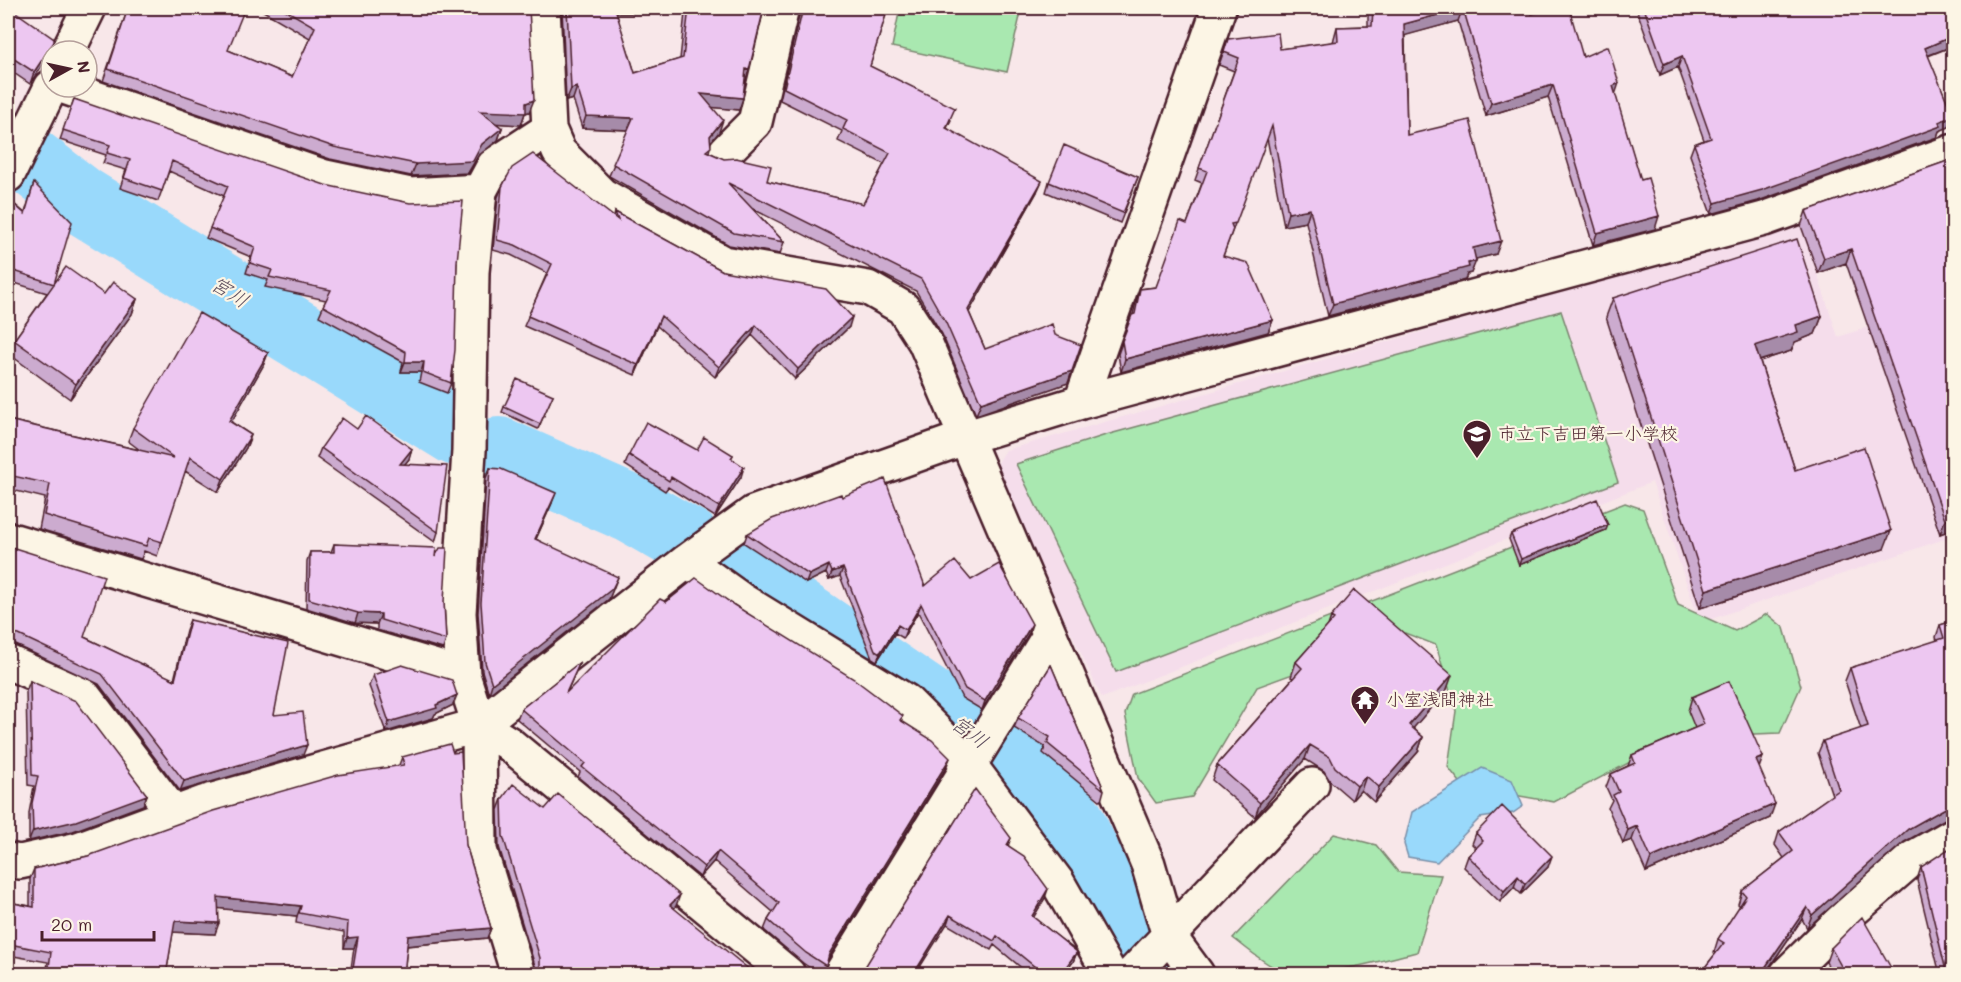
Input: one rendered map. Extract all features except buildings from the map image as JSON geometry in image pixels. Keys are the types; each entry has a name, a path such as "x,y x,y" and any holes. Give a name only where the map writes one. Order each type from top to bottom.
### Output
{"street":[{"path":"74,39 89,8"},
{"path":"543,8 549,129 559,152 602,195 723,263 868,288 903,308 925,342 964,438 1148,864 1169,936 1197,975"},
{"path":"724,153 755,122 782,8"},
{"path":"1081,402 1218,8"},
{"path":"10,172 45,99"},
{"path":"99,99 325,177 410,195 480,191"},
{"path":"518,975 480,849 479,726 463,675 459,613 469,451 472,272 480,191 494,165 549,129"},
{"path":"8,860 20,862 78,849 174,814 479,726 687,561 753,513 964,438 1081,402 1764,219 1953,151"},
{"path":"8,539 463,675"},
{"path":"687,561 740,598 906,701 969,764 1058,883 1110,975"},
{"path":"840,975 1049,636"},
{"path":"8,662 84,696 174,814"},
{"path":"479,726 508,743 788,975"},
{"path":"1132,975 1312,785"},
{"path":"1786,975 1845,917 1913,858 1953,835"}],"shaded area":[{"name":"市立下吉田第一小学校","path":"1801,224 1838,337 1953,299 1953,536 1700,623 1652,482 1102,698 994,469 1006,450"}],"green space":[{"path":"900,8 1022,8 1007,72 892,47"},
{"path":"1561,311 1618,482 1116,672 1016,464 1106,435"},
{"path":"1625,503 1643,509 1678,605 1735,631 1767,614 1784,628 1801,686 1780,733 1678,737 1554,802 1508,794 1486,815 1448,767 1456,711 1436,645 1405,633 1257,687 1192,797 1156,803 1138,778 1125,714 1132,694"},
{"path":"1334,834 1376,845 1398,872 1441,875 1417,952 1345,969 1307,973 1275,968 1233,938"}],"water":[{"path":"1482,768 1512,780 1523,806 1513,813 1480,818 1437,862 1408,857 1404,844 1412,812"}],"waterway":[{"name":"宮川","path":"8,144 81,200 457,432"},
{"name":"宮川","path":"499,451 633,510 689,542"},
{"name":"宮川","path":"719,559 931,703 1040,784 1070,820 1143,974"}],"place":[{"name":"市立下吉田第一小学校","path":"1477,460"},
{"name":"小室浅間神社","path":"1365,726"}]}
